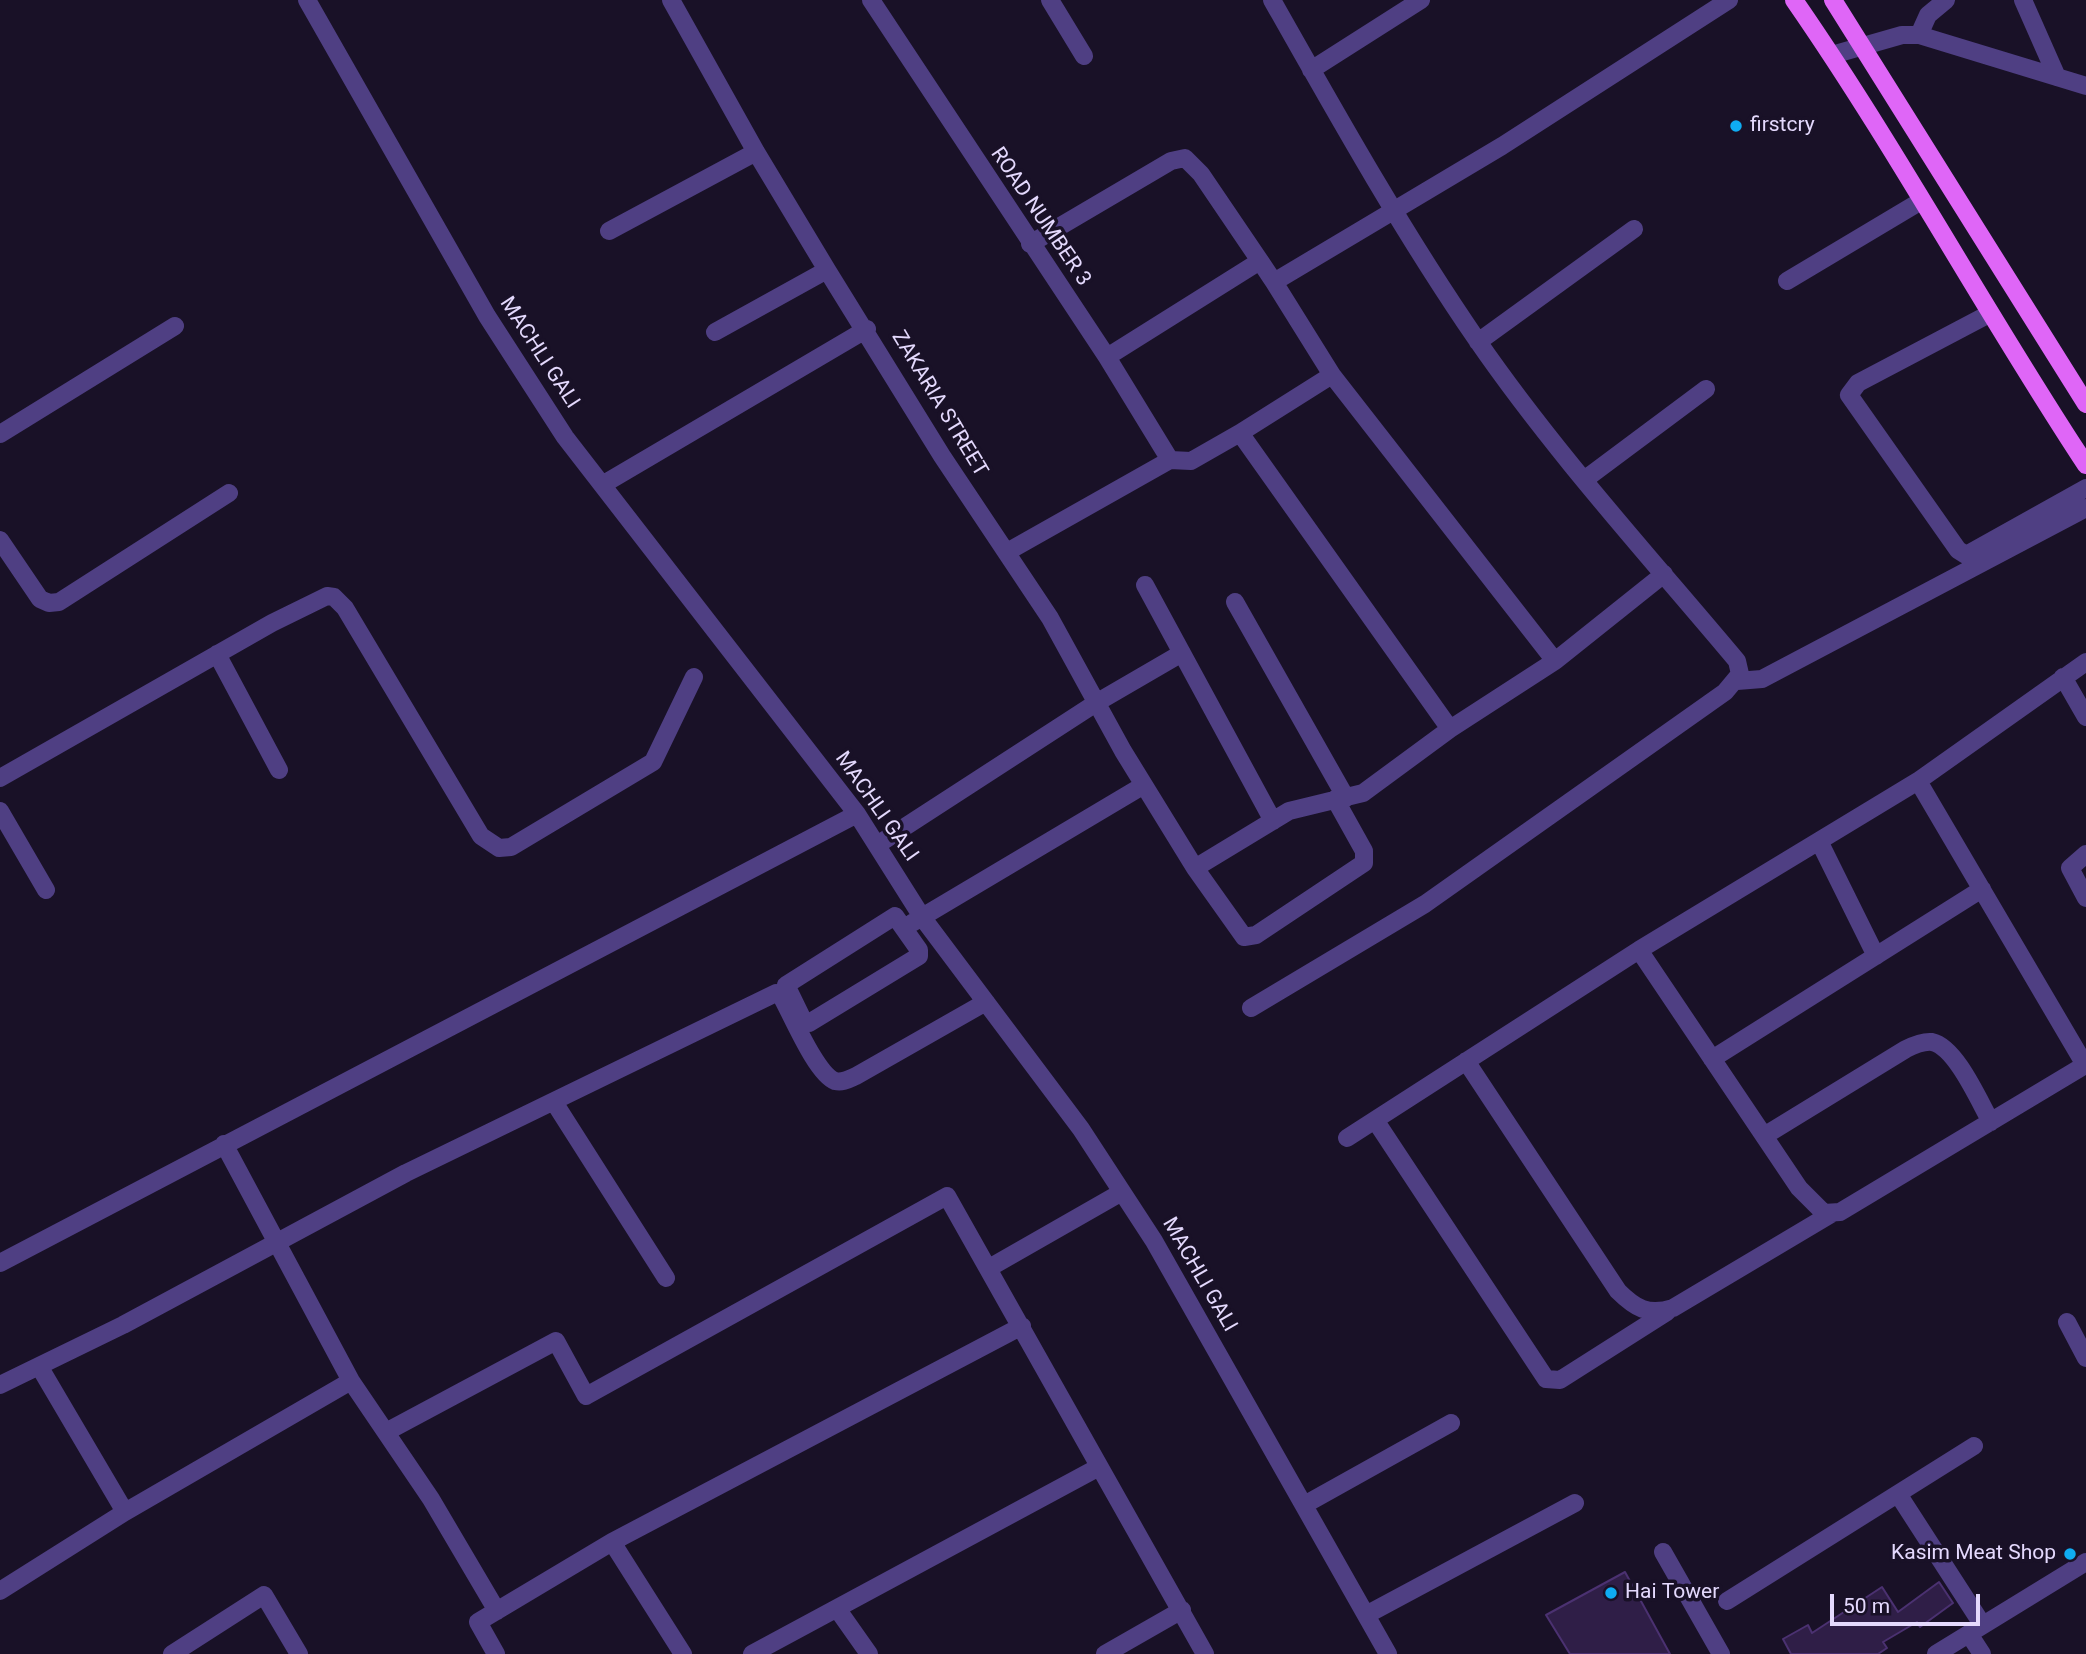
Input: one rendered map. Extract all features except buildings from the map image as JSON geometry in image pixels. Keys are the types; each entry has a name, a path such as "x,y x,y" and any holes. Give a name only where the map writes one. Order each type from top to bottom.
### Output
{"main road":[{"path":"1794,0 1832,55 1989,314 2086,465"},
{"path":"1833,0 2086,404"}],"street":[{"name":"MACHLI GALI","path":"307,0 487,317 565,437 857,814 922,917 1080,1129 1122,1192 1154,1241 1388,1654"},
{"name":"ZAKARIA STREET","path":"671,0 756,152 827,270 867,329 942,456 1050,618 1096,703 1195,868 1244,937 1256,935 1364,863 1364,851 1341,799"},
{"name":"ROAD NUMBER 3","path":"871,0 1107,358 1170,460"},
{"path":"1050,0 1084,56"},
{"path":"1251,1008 1425,904 1737,681 1741,674 1737,662 1584,480 1478,342 1393,210 1272,0"},
{"path":"1311,70 1421,0"},
{"path":"1274,282 1502,146 1729,0"},
{"path":"1919,35 1928,15 1946,0"},
{"path":"2023,0 2057,77"},
{"path":"1832,55 1902,35 1919,35 2086,86"},
{"path":"609,231 756,152"},
{"path":"1030,244 1171,161 1185,158 1201,174 1260,261 1332,375 1555,661"},
{"path":"1787,281 1921,201"},
{"path":"1478,342 1634,229"},
{"path":"1107,358 1260,261"},
{"path":"715,332 827,270"},
{"path":"1989,314 1858,383 1849,395 1958,550 1966,555 2086,488"},
{"path":"0,434 175,326"},
{"path":"602,485 867,329"},
{"path":"1007,552 1170,460 1191,461 1332,375"},
{"path":"1584,480 1706,389"},
{"path":"1240,433 1450,729"},
{"path":"0,540 40,599 49,603 58,602 229,493"},
{"path":"1737,681 1762,679 2086,508"},
{"path":"1195,868 1305,805 1341,799 1370,789 1450,729 1555,661 1664,574"},
{"path":"1145,585 1273,821"},
{"path":"0,778 218,654 327,596 334,597 345,608 465,814 481,836 499,848 520,843 653,762 694,677"},
{"path":"1235,602 1341,799"},
{"path":"877,845 1096,703 1182,653"},
{"path":"218,654 279,770"},
{"path":"1347,1138 1639,950 1918,781 2086,662"},
{"path":"2063,677 2086,717"},
{"path":"1375,1120 1546,1378 1560,1380 1673,1308 2086,1065 1918,781"},
{"path":"905,928 1144,785"},
{"path":"0,811 46,890"},
{"path":"0,1263 857,814"},
{"path":"1819,841 1876,956"},
{"path":"2086,854 2070,867 2086,898"},
{"path":"1712,1059 1982,889"},
{"path":"0,1385 406,1173 776,993 787,999 804,1022 809,1023 919,956 919,950 895,916 786,985 787,999 826,1074 839,1082 856,1076 986,1002"},
{"path":"1639,950 1810,1200 1818,1209 1831,1214"},
{"path":"1764,1136 1906,1049 1928,1042 1936,1043 1951,1055 1991,1122"},
{"path":"1466,1061 1618,1290 1638,1308 1660,1312 1673,1308"},
{"path":"554,1102 666,1278"},
{"path":"224,1144 351,1381 431,1499 497,1611"},
{"path":"989,1268 1122,1192"},
{"path":"386,1432 556,1341 586,1396 947,1196 1205,1654"},
{"path":"2067,1322 2086,1357"},
{"path":"496,1654 478,1622 612,1542 1022,1326"},
{"path":"39,1366 125,1513"},
{"path":"0,1591 125,1513 351,1381"},
{"path":"1304,1505 1451,1423"},
{"path":"1727,1601 1974,1446"},
{"path":"752,1654 1099,1467"},
{"path":"1898,1494 1976,1629 1982,1654"},
{"path":"1366,1615 1575,1503"},
{"path":"612,1542 683,1654"},
{"path":"1663,1552 1721,1654"},
{"path":"1936,1654 2086,1562"},
{"path":"172,1654 264,1595 299,1654"},
{"path":"838,1610 869,1654"},
{"path":"1105,1654 1182,1610"}],"place":[{"name":"firstcry","path":"1736,126"},
{"name":"Kasim Meat Shop","path":"2070,1554"},
{"name":"Hai Tower","path":"1611,1593"}]}
